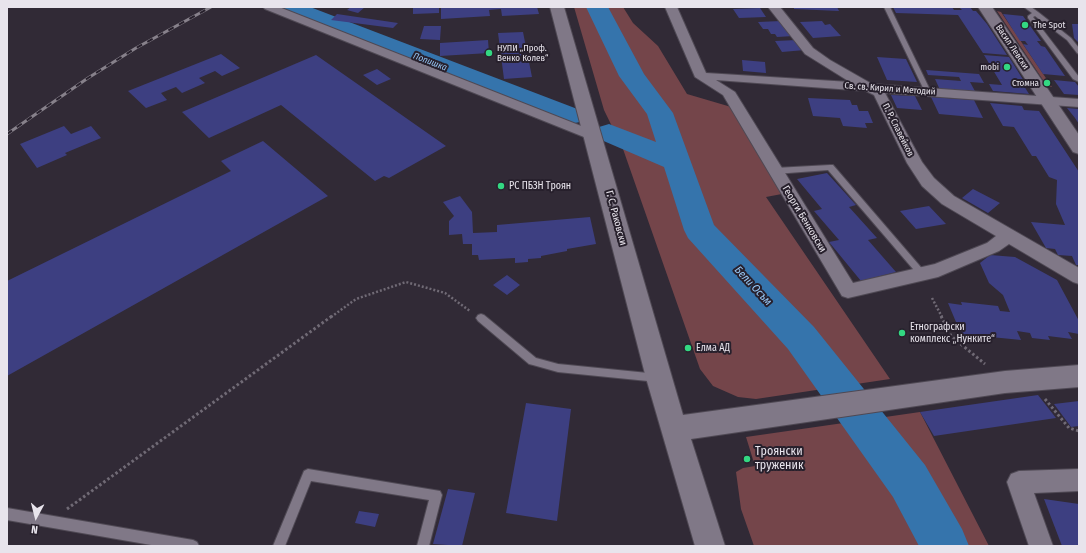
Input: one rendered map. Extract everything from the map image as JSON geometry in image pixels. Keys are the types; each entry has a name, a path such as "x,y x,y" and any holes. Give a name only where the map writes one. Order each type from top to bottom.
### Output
{"street":[{"path":"268,7 594,136"},
{"name":"Г. С. Раковски","path":"557,7 660,378 710,546"},
{"path":"671,7 701,77"},
{"name":"П. Р. Славейков","path":"774,7 809,51 826,63 879,93 915,162 928,182 948,200 1079,277"},
{"name":"Васил Левски","path":"985,7 1079,148"},
{"name":"Св. св. Кирил и Методий","path":"701,77 716,76 1079,103"},
{"name":"Георги Бенковски","path":"701,77 728,92 848,291 922,274 967,259 993,247 1008,235"},
{"path":"675,429 1005,382 1079,376"},
{"path":"1041,546 1019,482 1079,480"}],"lane":[{"path":"887,7 928,92"},
{"path":"1027,7 1069,39 1079,52"},
{"path":"1036,14 1030,17 1075,78 1079,80"},
{"path":"775,171 830,168 922,274"},
{"path":"481,318 533,361 565,369 660,378"},
{"path":"279,546 308,475 436,494 423,546"},
{"path":"7,514 193,546"}],"path":[{"path":"49,522 356,299 406,282 445,293 481,318"},
{"path":"932,298 951,336 1005,382"},
{"path":"1030,379 1068,428 1079,431"}],"shaded area":[{"path":"270,7 297,7 527,92 572,114 573,117 569,120 564,120"},
{"path":"574,7 623,7 633,23 658,46 687,94 738,109 787,193 766,197 890,379 756,399 738,397 713,386 700,369 623,149 604,110"},
{"path":"997,11 1001,12 1052,87 1047,86"},
{"path":"920,412 989,546 754,546 741,509 736,472 743,468 755,466 746,437"}],"building":[{"path":"351,7 365,7 358,13 347,10"},
{"path":"413,7 439,7 439,13 413,14"},
{"path":"441,7 537,7 539,14 502,16 501,9 489,10 490,16 441,19"},
{"path":"794,7 837,7 839,11 794,9"},
{"path":"893,7 952,7 954,10 962,10 959,7 970,7 973,11 976,11 987,24 1007,55 983,53 958,15 896,13"},
{"path":"760,8 766,17 739,18 733,9"},
{"path":"337,14 398,23 393,28 331,20"},
{"path":"1003,14 1023,16 1041,41 1037,41 1041,46 1045,47 1065,76 1043,74 1023,44 1028,45 1025,41 1020,41"},
{"path":"781,21 794,36 777,37 775,34 771,34 768,29 763,29 758,22"},
{"path":"822,21 825,25 830,24 841,36 813,38 800,22"},
{"path":"1072,24 1079,24 1079,43 1074,38"},
{"path":"424,26 441,26 440,40 420,39"},
{"path":"523,32 532,77 504,79 498,33"},
{"path":"488,40 489,53 440,56 440,43"},
{"path":"797,40 805,50 782,52 775,41"},
{"path":"221,54 240,68 222,76 215,71 199,78 205,83 182,93 176,87 161,93 167,100 146,108 128,91"},
{"path":"316,55 446,146 389,178 384,176 375,181 281,105 209,138 182,112"},
{"path":"984,55 1009,57 1027,86 1024,86 1029,94 993,91 989,84 1002,85"},
{"path":"877,57 906,59 917,82 887,80"},
{"path":"742,60 765,62 766,73 743,71"},
{"path":"377,69 391,79 377,85 363,75"},
{"path":"926,70 979,74 984,83 970,82 976,93 940,90 935,79 961,81 959,77 928,75"},
{"path":"1054,80 1075,82 1079,87 1079,95 1064,94"},
{"path":"891,95 915,96 922,110 897,108"},
{"path":"931,97 974,100 983,118 939,114"},
{"path":"808,98 850,100 852,105 857,105 859,111 868,111 873,123 865,123 867,128 843,126 840,118 813,116"},
{"path":"990,103 1022,106 1024,110 1039,111 1079,172 1079,265 1076,265 1072,256 1058,255 1055,249 1046,248 1031,222 1065,225 1056,204 1057,180 1049,177 1036,156 1032,156 1014,127 1003,126"},
{"path":"1067,108 1079,109 1079,124 1075,118"},
{"path":"64,126 71,134 91,126 101,138 65,153 67,155 37,168 20,144"},
{"path":"263,141 328,196 7,376 7,281 231,171 221,161"},
{"path":"827,173 856,205 849,207 877,238 868,240 896,272 861,281 829,242 839,240 814,211 822,209 797,179"},
{"path":"973,189 1000,203 988,213 962,198"},
{"path":"460,196 472,212 473,233 497,232 497,225 590,217 596,244 567,249 567,251 541,256 541,258 528,259 528,262 515,263 515,258 479,260 478,255 472,255 472,244 463,244 462,234 449,235 449,221 454,216 443,202"},
{"path":"929,206 946,224 916,229 900,211"},
{"path":"990,255 1015,257 1057,280 1079,321 1079,334 1068,332 1072,339 1048,336 1050,340 1032,338 1030,333 1017,331 1021,340 961,334 948,303 962,305 961,302 998,306 1000,311 1010,312 1003,295 989,283 980,263"},
{"path":"507,275 520,285 507,295 493,285"},
{"path":"1038,395 1056,418 934,436 920,412"},
{"path":"1079,401 1079,426 1071,427 1054,404"},
{"path":"526,403 571,409 557,521 506,513"},
{"path":"448,489 475,493 462,546 433,544"},
{"path":"1044,499 1079,504 1079,546 1062,546"},
{"path":"359,511 379,514 375,527 355,523"}],"waterway":[{"name":"Попишка","path":"290,7 570,116"},
{"name":"Бели Осъм","path":"597,7 632,76 660,113 677,162"},
{"name":"Попишка","path":"609,133 677,162"},
{"name":"Бели Осъм","path":"677,162 700,230 801,338 909,481 945,546"}],"railway":[{"path":"7,134 88,78 136,48 211,7"}],"place":[{"name":"The Spot","path":"1025,25"},
{"name":"НУПИ „Проф. Венко Колев“","path":"489,53"},
{"name":"mobi","path":"1007,67"},
{"name":"Стомна","path":"1047,83"},
{"name":"РС ПБЗН Троян","path":"501,186"},
{"name":"Етнографски комплекс „Нунките“","path":"902,333"},
{"name":"Елма АД","path":"688,348"},
{"name":"Троянски труженик","path":"747,459"}]}
